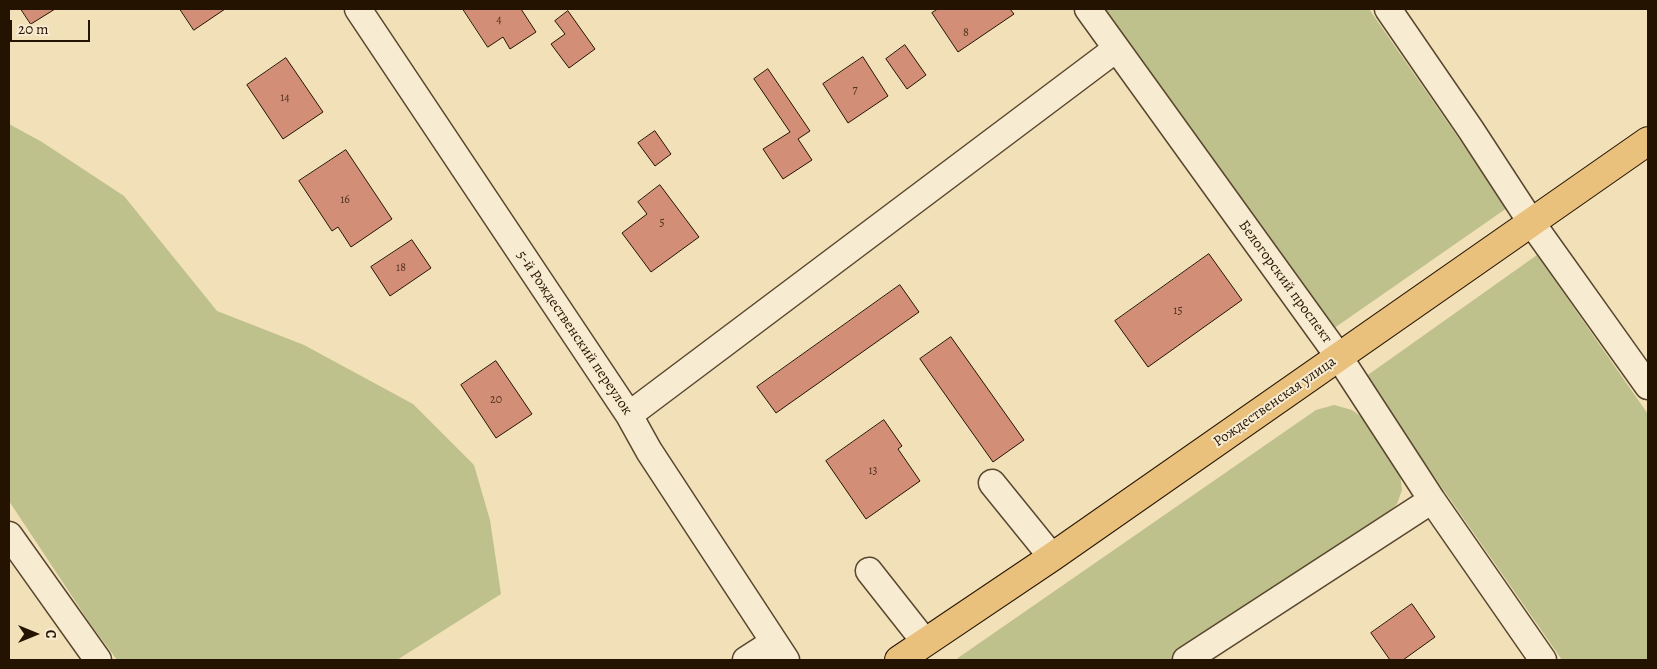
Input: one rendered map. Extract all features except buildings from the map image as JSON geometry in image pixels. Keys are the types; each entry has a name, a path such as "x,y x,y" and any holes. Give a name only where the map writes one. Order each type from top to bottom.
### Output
{"main road":[{"name":"Рождественская улица","path":"899,660 1052,557 1648,141"}],"street":[{"name":"5-й Рождественский переулок","path":"358,9 630,415 649,451 780,651"},
{"name":"Белогорский проспект","path":"1088,9 1340,357 1432,500 1543,660"},
{"path":"1388,9 1531,222 1648,386"},
{"path":"630,415 1116,49"},
{"path":"992,483 1052,557"},
{"path":"1186,660 1432,500"},
{"path":"9,535 98,660"},
{"path":"869,571 925,642"},
{"path":"746,660 780,651"}],"green space":[{"path":"1102,9 1369,9 1507,208 1330,331"},
{"path":"9,124 42,142 124,196 217,311 304,345 413,404 474,465 490,520 501,594 397,660 117,660 89,622 9,501"},
{"path":"1537,255 1648,414 1648,660 1562,660 1365,377"},
{"path":"1334,405 1352,410 1367,421 1400,474 1402,490 1397,504 1386,515 1174,660 955,660 1316,410"}]}
